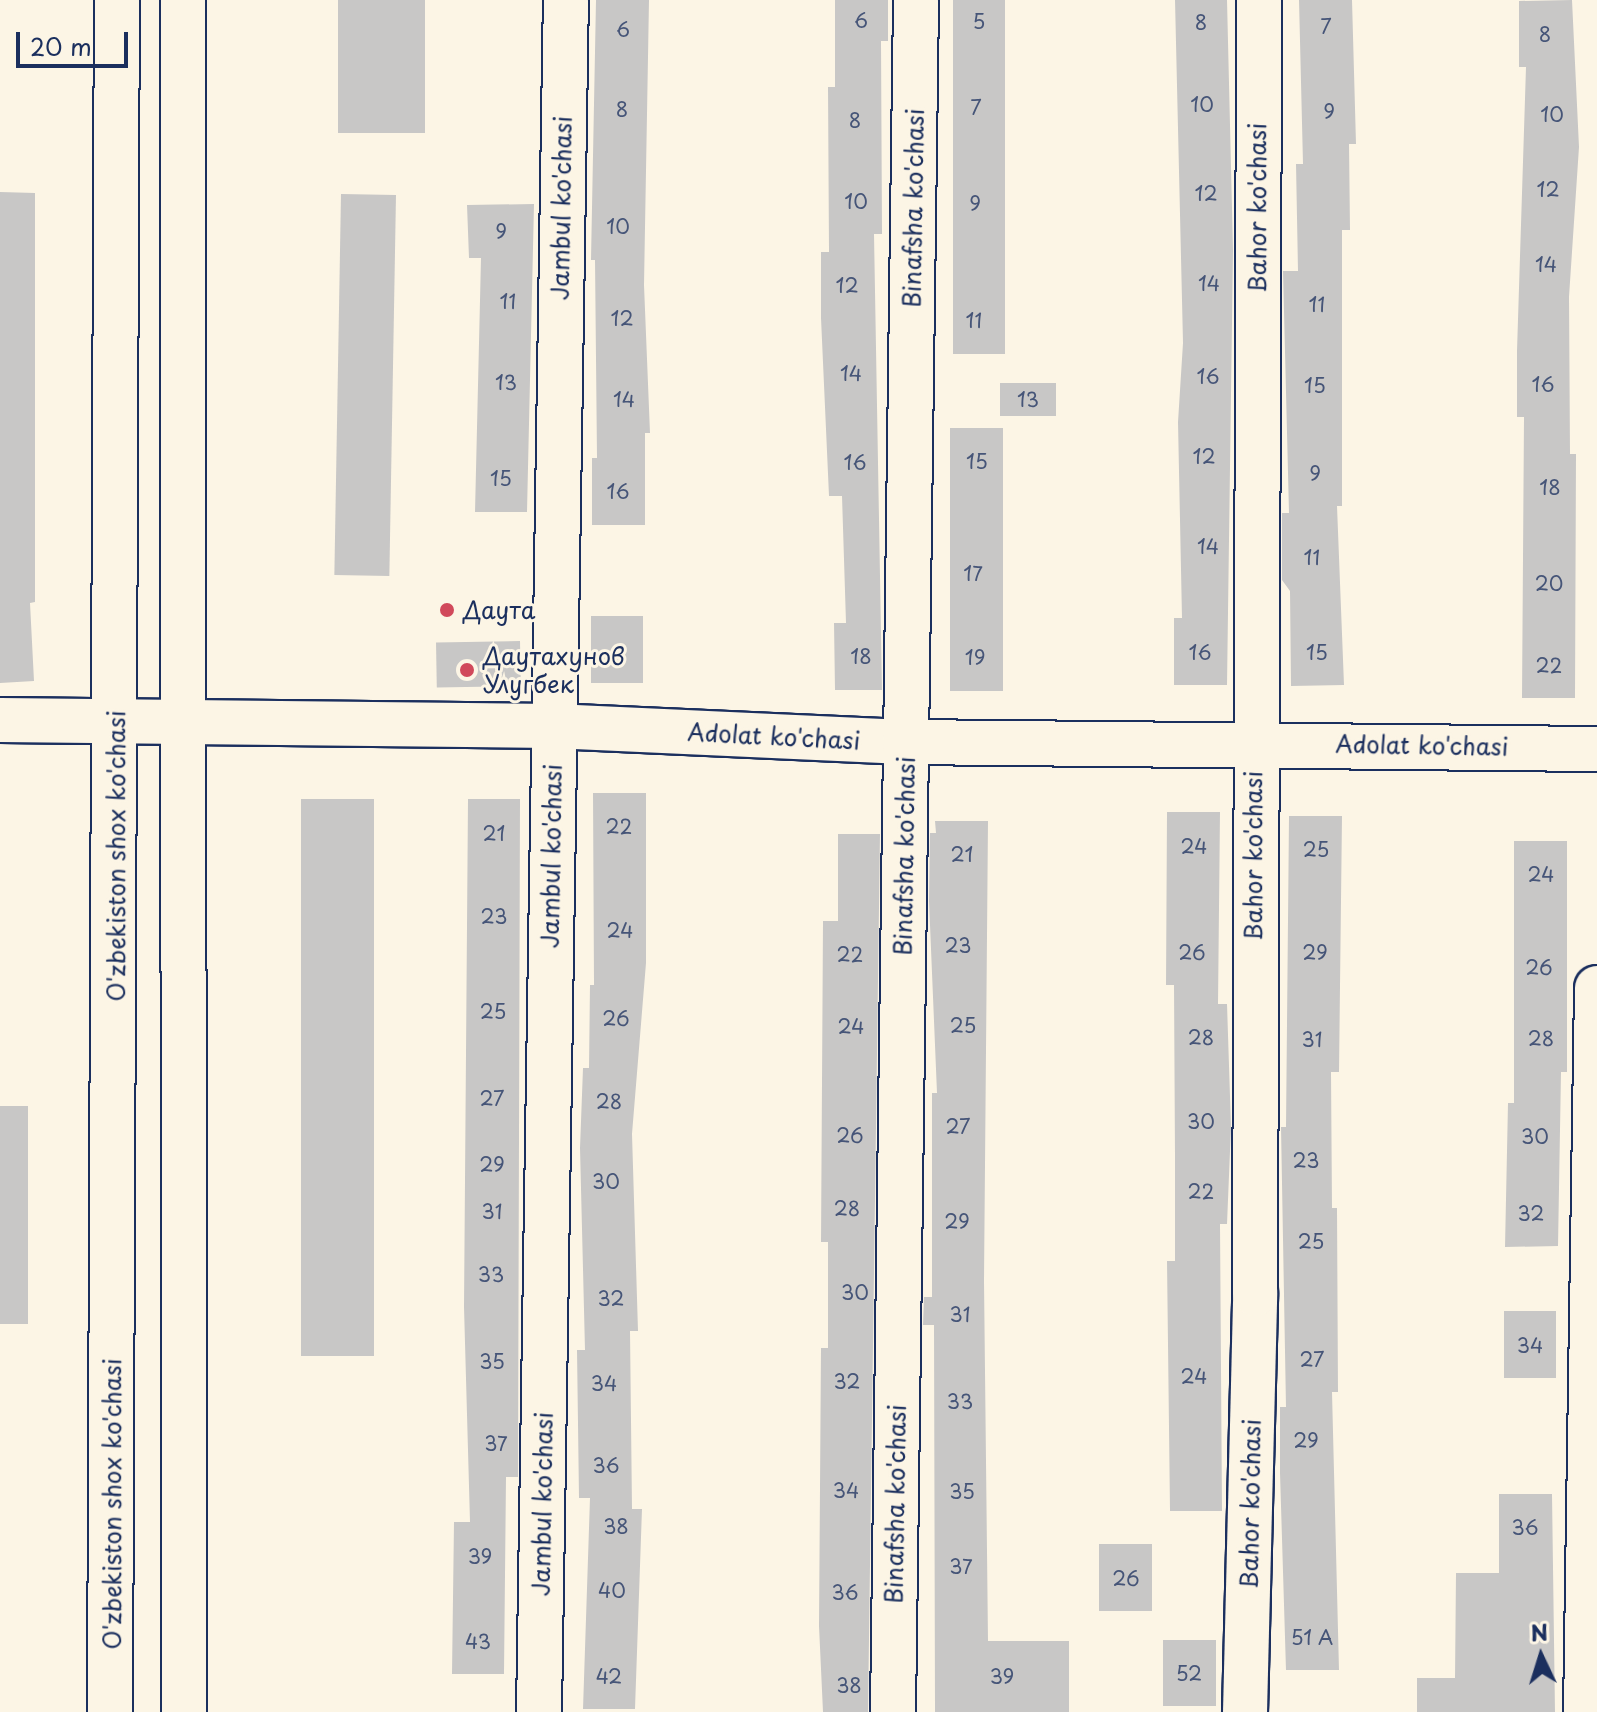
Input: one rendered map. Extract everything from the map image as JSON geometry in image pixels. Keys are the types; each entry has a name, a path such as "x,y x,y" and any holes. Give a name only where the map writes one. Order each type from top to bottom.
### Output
{"street":[{"name":"O'zbekiston shox ko'chasi","path":"110,1712 117,0"},
{"path":"183,0 184,1712"},
{"name":"Jambul ko'chasi","path":"539,1712 566,0"},
{"name":"Binafsha ko'chasi","path":"893,1712 916,0"},
{"name":"Bahor ko'chasi","path":"1245,1712 1255,1294 1253,741 1259,0"},
{"name":"Adolat ko'chasi","path":"0,720 553,726 905,742 1253,741 1597,749"},
{"path":"1586,1712 1597,988"}],"building":[{"path":"338,0 425,0 425,133 338,133"},
{"path":"596,0 649,0 644,285 650,433 645,433 645,525 592,525 592,458 597,458 595,260 591,260"},
{"path":"835,0 888,0 888,41 881,41 882,234 874,234 882,690 835,690 834,623 846,623 842,496 829,496 821,252 829,252 828,87 835,87"},
{"path":"953,0 1005,0 1005,354 953,354"},
{"path":"1175,0 1227,0 1233,250 1227,685 1174,685 1174,618 1182,618 1178,422 1183,343"},
{"path":"1299,0 1352,0 1356,144 1349,144 1350,230 1342,230 1342,506 1337,506 1344,685 1291,686 1290,591 1282,580 1282,513 1289,513 1283,271 1298,271 1296,164 1303,164"},
{"path":"1572,0 1579,147 1569,297 1570,454 1576,454 1575,698 1522,698 1524,417 1517,417 1517,351 1526,67 1519,67 1519,1"},
{"path":"0,192 35,193 35,602 30,603 34,681 0,683"},
{"path":"341,194 396,195 389,576 334,575"},
{"path":"534,204 527,512 475,512 481,258 469,258 467,205"},
{"path":"1000,383 1056,383 1056,416 1000,416"},
{"path":"950,428 1003,428 1003,691 950,691"},
{"path":"591,616 643,616 643,683 591,683"},
{"path":"520,641 521,686 437,687 436,642"},
{"path":"593,793 646,793 646,963 632,1134 638,1331 630,1331 632,1509 642,1509 635,1709 583,1709 590,1498 579,1498 577,1350 585,1350 580,1148 583,1068 589,1068 590,985 594,985"},
{"path":"301,799 374,799 374,1356 301,1356"},
{"path":"468,799 520,799 518,1477 506,1477 504,1674 452,1674 454,1522 470,1522 464,1307"},
{"path":"1167,812 1220,812 1218,1004 1227,1004 1231,1127 1227,1224 1220,1224 1222,1511 1170,1511 1167,1261 1175,1261 1175,1157 1174,985 1166,985"},
{"path":"1289,816 1342,816 1339,1072 1331,1072 1332,1208 1337,1208 1338,1392 1332,1392 1339,1670 1286,1670 1280,1407 1286,1407 1281,1127 1286,1127"},
{"path":"935,821 988,821 984,1281 988,1641 1069,1641 1069,1712 935,1712 934,1325 923,1325 924,1297 932,1297 932,1093 937,1093 929,901 930,833 936,833"},
{"path":"838,834 880,834 868,1712 823,1712 819,1626 821,1348 828,1348 828,1242 821,1242 823,921 838,921"},
{"path":"1514,841 1567,841 1567,1072 1561,1072 1558,1246 1505,1247 1508,1103 1514,1103"},
{"path":"0,1106 28,1106 28,1324 0,1324"},
{"path":"1504,1311 1556,1311 1556,1378 1504,1378"},
{"path":"1499,1494 1552,1494 1555,1712 1417,1712 1417,1678 1455,1678 1456,1573 1499,1573"},
{"path":"1099,1544 1152,1544 1152,1611 1099,1611"},
{"path":"1163,1640 1216,1640 1216,1706 1163,1706"}],"place":[{"name":"Даута","path":"447,610"},
{"name":"Даутахунов Улугбек","path":"467,670"}]}
